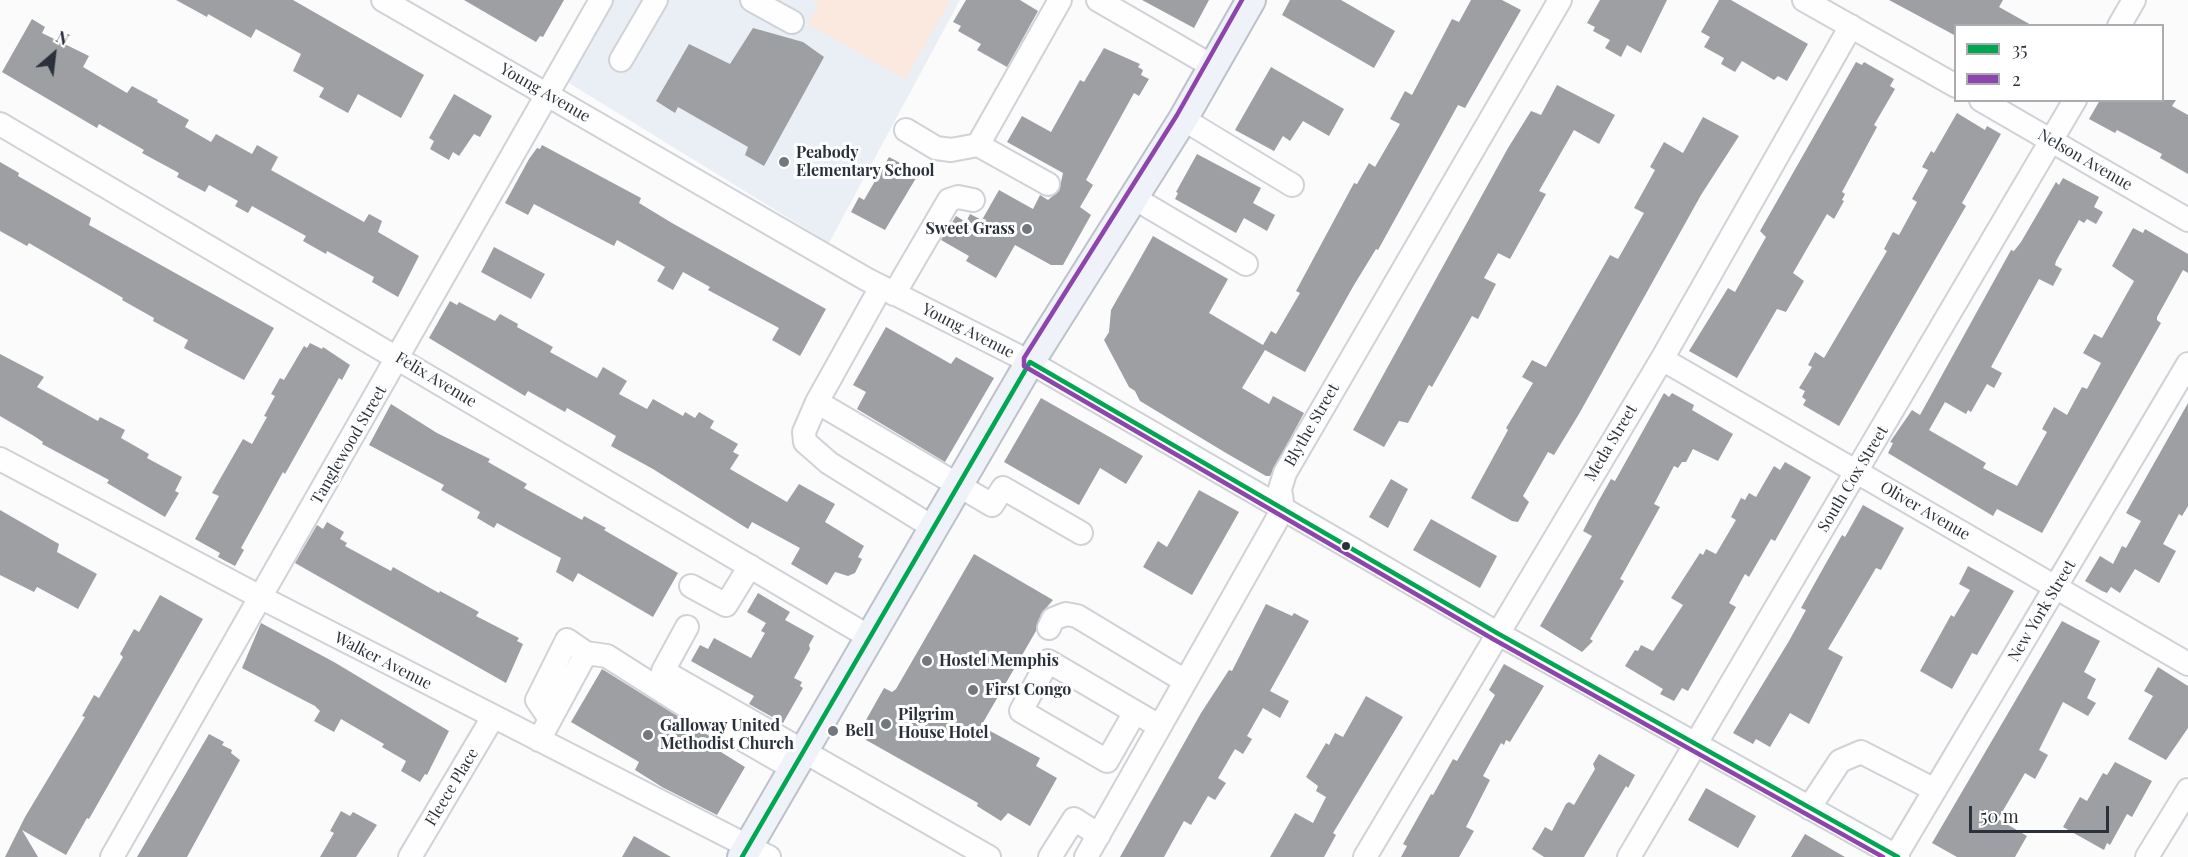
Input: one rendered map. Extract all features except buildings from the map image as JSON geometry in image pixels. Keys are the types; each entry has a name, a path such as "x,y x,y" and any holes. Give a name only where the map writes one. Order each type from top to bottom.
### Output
{"main road":[{"path":"753,853 800,759 1030,362 1183,119 1251,0"}],"street":[{"name":"Young Avenue","path":"383,0 887,290 1030,362 1497,633 1896,857"},
{"name":"Tanglewood Street","path":"112,857 399,358 546,93 602,0"},
{"path":"621,60 656,0"},
{"path":"752,0 792,22"},
{"path":"978,145 1060,0"},
{"path":"1098,0 1212,66"},
{"name":"Blythe Street","path":"1283,509 1280,489 1285,472 1560,0"},
{"path":"1804,0 1954,85"},
{"path":"2120,24 2134,0"},
{"name":"Meda Street","path":"1365,857 1662,358 1851,26"},
{"name":"Nelson Avenue","path":"1984,102 2188,220"},
{"name":"South Cox Street","path":"1629,857 2074,102"},
{"path":"1183,119 1292,185"},
{"name":"Felix Avenue","path":"0,124 871,638"},
{"path":"906,130 936,148 951,150 978,145 1048,184"},
{"path":"934,528 829,463 804,442 804,432 817,402 887,290 949,200 958,197 973,200"},
{"path":"1134,198 1246,264"},
{"name":"Oliver Avenue","path":"1662,358 2188,664"},
{"name":"New York Street","path":"1896,857 2188,364"},
{"path":"817,402 992,505 1003,488 1081,533"},
{"name":"Walker Avenue","path":"0,459 753,853"},
{"path":"1086,857 1283,509"},
{"path":"691,586 726,605 750,566"},
{"path":"1159,726 1048,661 1040,645 1053,620 1066,614 1077,616 1185,681"},
{"path":"687,627 663,671 800,759"},
{"path":"550,719 537,700 567,640 597,654 695,712 800,759 989,857"},
{"path":"539,740 550,719 597,654"},
{"path":"1048,661 1021,711 1107,761 1135,712"},
{"name":"Fleece Place","path":"410,857 493,717"},
{"path":"1809,808 1840,761 1861,752 1935,790"},
{"path":"2147,857 2188,790"},
{"path":"1050,857 1074,819 1099,834"}],"shaded area":[{"name":"Peabody Elementary School","path":"611,0 960,0 829,243 564,80"},
{"path":"813,0 951,0 905,79 808,24 819,4"}],"transit line":[{"name":"2","path":"1242,0 1177,115 1024,358 1024,366 1493,639 1883,857"},
{"name":"35","path":"742,857 1030,362 1497,633 1898,857"}],"place":[{"name":"Peabody Elementary School","path":"784,162"},
{"name":"Sweet Grass","path":"1027,229"},
{"name":"Hostel Memphis","path":"927,661"},
{"name":"First Congo","path":"973,690"},
{"name":"Pilgrim House Hotel","path":"886,724"},
{"name":"Bell","path":"833,731"},
{"name":"Galloway United Methodist Church","path":"648,735"}]}
